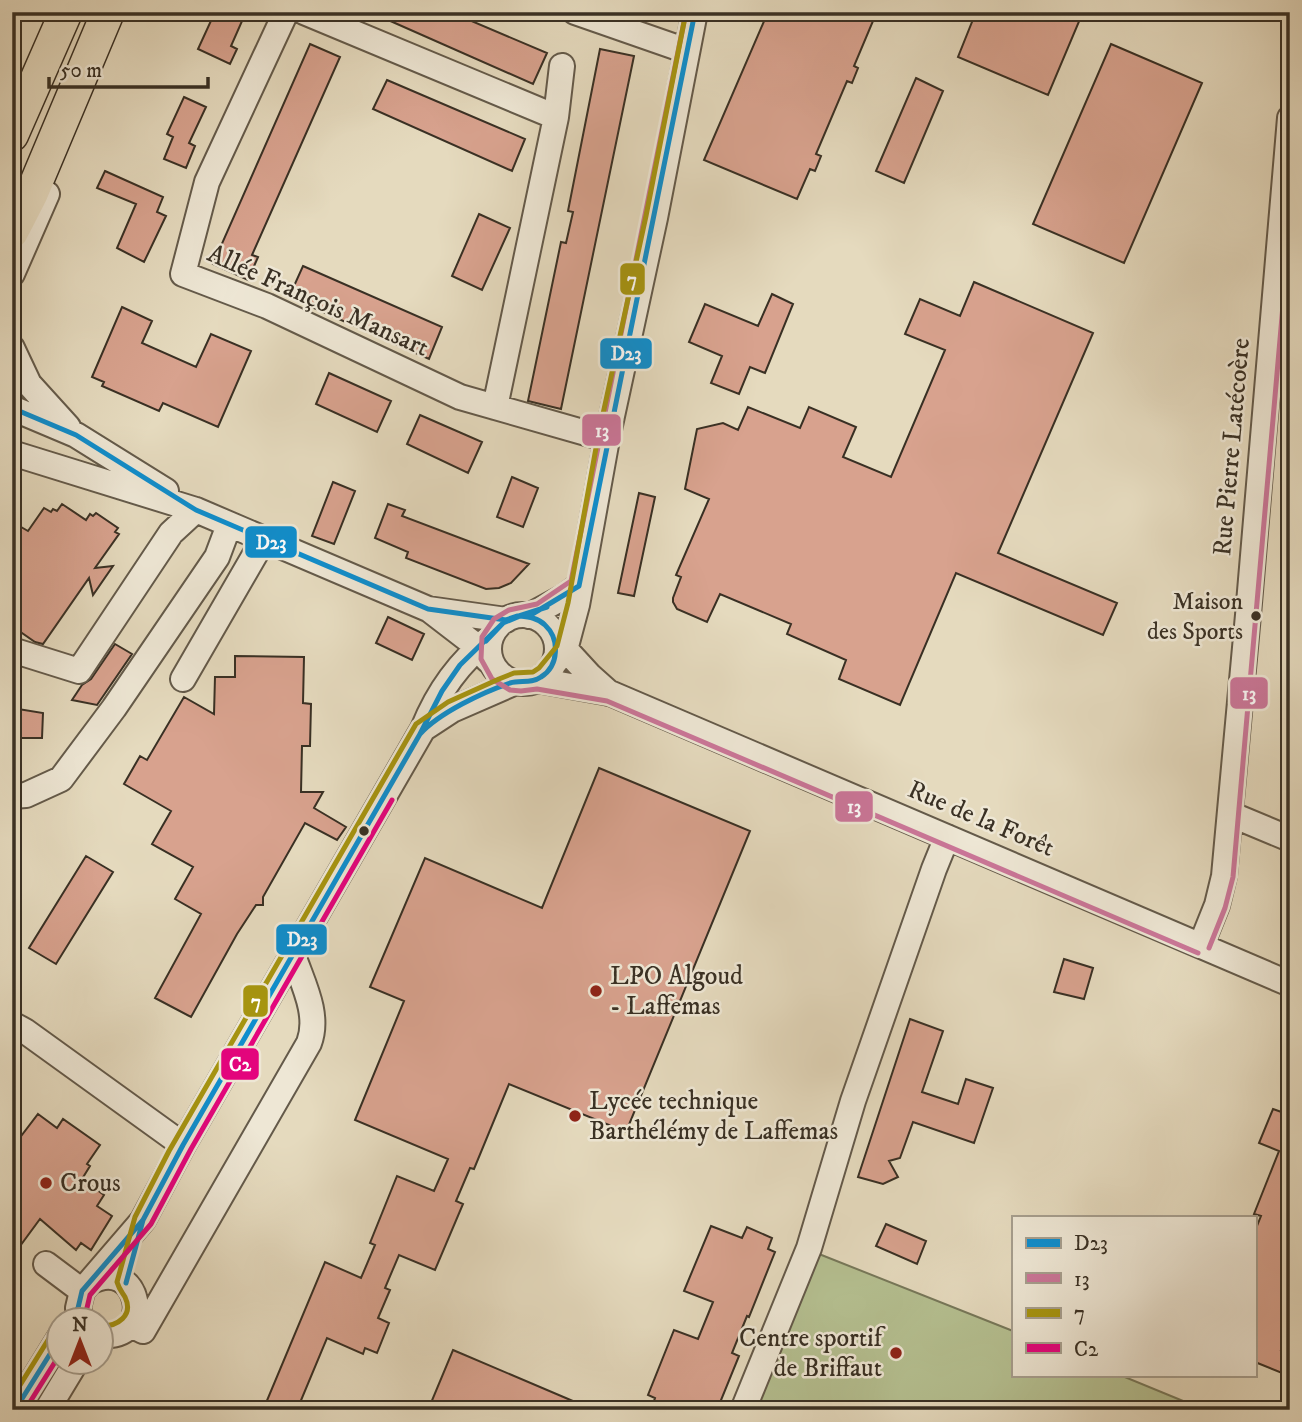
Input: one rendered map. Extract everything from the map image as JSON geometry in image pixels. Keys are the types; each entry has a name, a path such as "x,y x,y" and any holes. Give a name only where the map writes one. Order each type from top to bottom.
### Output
{"main road":[{"path":"12,135 66,12"},
{"path":"12,232 31,195 106,18"}],"street":[{"name":"Allée François Mansart","path":"286,12 207,182 183,274 267,306 460,397 607,439"},
{"path":"304,12 556,117"},
{"path":"575,12 687,51"},
{"path":"424,729 452,710 545,663 577,605 607,439 655,218 695,12"},
{"path":"12,274 86,104 106,18"},
{"path":"495,407 556,117 562,66"},
{"name":"Rue Pierre Latécoère","path":"1201,945 1217,905 1224,876 1290,118"},
{"path":"12,348 29,384 76,435"},
{"path":"12,408 76,435 197,510"},
{"path":"12,453 197,510 499,637 540,620 545,663"},
{"path":"12,650 79,671 171,533 197,510"},
{"path":"12,796 26,795 61,779 114,708 217,557 229,524"},
{"path":"183,680 264,539"},
{"path":"80,1304 143,1220 183,1145 424,729 439,692 452,675 499,637 579,586"},
{"path":"428,609 499,637"},
{"path":"499,637 502,676 545,663"},
{"name":"Rue de la Forêt","path":"545,663 1290,984"},
{"name":"Rue de la Forêt","path":"545,663 610,693"},
{"path":"1230,814 1290,839"},
{"path":"743,1410 809,1248 853,1101 947,837"},
{"path":"131,1325 143,1331 309,1043 313,1018 293,955"},
{"path":"12,1024 183,1145"},
{"path":"126,1283 143,1220"},
{"path":"46,1264 80,1304"},
{"path":"80,1304 97,1278 112,1277 126,1283 137,1303 137,1311 131,1325 116,1334"},
{"path":"15,1410 46,1360"},
{"path":"47,1410 68,1376"}],"green space":[{"name":"Centre sportif de Briffaut","path":"819,1254 1012,1331 1012,1376 1122,1376 1205,1410 754,1410"}],"building":[{"path":"215,12 246,12 231,46 237,49 230,64 198,49"},
{"path":"370,12 464,12 462,17 547,53 533,84"},
{"path":"768,12 854,12 873,21 854,66 858,68 852,83 847,81 816,154 821,156 815,171 810,169 797,199 704,160"},
{"path":"976,12 1083,12 1048,95 958,57"},
{"path":"310,44 340,57 252,255 258,257 248,280 213,264"},
{"path":"1111,44 1202,83 1124,263 1033,224"},
{"path":"600,49 634,56 561,409 528,401 561,242 566,243 573,212 568,211"},
{"path":"916,78 943,91 904,183 876,171"},
{"path":"387,80 525,139 512,171 373,109"},
{"path":"184,97 206,107 189,143 195,146 186,168 164,159 173,137 167,134"},
{"path":"105,171 163,197 157,212 166,216 144,262 117,248 136,204 97,188"},
{"path":"479,214 510,228 482,290 452,276"},
{"path":"303,266 442,327 429,359 289,297"},
{"path":"974,282 1093,333 998,553 1117,603 1103,635 956,573 900,705 839,679 846,660 787,634 791,624 720,594 707,622 677,609 673,598 681,577 676,575 709,499 685,489 697,429 723,423 738,430 748,407 800,428 809,407 856,427 843,457 891,477 945,350 905,334 920,299 960,316"},
{"path":"772,294 793,304 765,373 750,367 739,394 711,383 722,356 689,342 705,304 758,326"},
{"path":"122,307 152,321 142,343 196,367 211,334 251,351 218,427 163,403 159,411 102,386 104,382 92,377"},
{"path":"329,373 391,401 377,432 316,404"},
{"path":"420,415 482,442 468,473 407,444"},
{"path":"512,477 538,488 523,527 497,517"},
{"path":"333,482 355,491 334,544 312,536"},
{"path":"639,493 655,497 634,596 618,593"},
{"path":"62,504 86,520 90,514 93,516 96,513 118,528 115,532 119,534 95,568 113,566 93,595 89,578 43,644 35,642 12,626 12,539 21,527 28,531 44,508 51,512 53,509 57,511"},
{"path":"388,504 405,510 402,516 529,564 511,583 486,589 406,558 408,552 375,538"},
{"path":"388,617 424,634 412,660 376,643"},
{"path":"115,644 132,654 97,705 72,700 82,685 91,679"},
{"path":"235,656 304,657 303,703 311,704 310,746 302,746 301,792 323,792 314,808 346,827 337,840 305,823 263,897 263,905 256,905 237,934 191,1017 155,998 201,914 175,899 193,867 152,844 171,811 124,784 140,756 147,760 184,697 214,714 215,677 235,677"},
{"path":"12,708 43,713 42,738 12,738"},
{"path":"599,768 750,831 626,1132 509,1084 474,1169 470,1168 456,1201 463,1204 435,1270 399,1255 385,1288 390,1290 378,1318 389,1323 377,1353 365,1348 363,1354 327,1338 297,1410 263,1410 325,1262 361,1278 375,1245 370,1243 397,1176 434,1191 448,1159 355,1120 404,1001 370,987 425,858 542,908"},
{"path":"86,856 113,872 56,964 29,948"},
{"path":"1064,959 1093,968 1084,999 1054,992"},
{"path":"910,1019 943,1031 922,1092 958,1104 966,1079 993,1088 974,1143 913,1122 900,1158 889,1161 898,1177 883,1184 858,1177"},
{"path":"1273,1109 1290,1115 1290,1332 1281,1350 1290,1354 1282,1373 1256,1362 1256,1228 1261,1216 1254,1214 1279,1151 1259,1143"},
{"name":"Crous","path":"38,1114 57,1128 63,1119 100,1145 87,1164 90,1166 82,1179 104,1195 97,1206 112,1216 91,1250 81,1243 76,1250 40,1219 12,1257 12,1148"},
{"path":"886,1224 926,1241 917,1264 876,1246"},
{"path":"711,1226 742,1238 747,1227 772,1238 768,1249 775,1252 732,1353 739,1356 717,1410 651,1410 655,1398 648,1395 674,1330 698,1339 713,1302 684,1291"},
{"path":"453,1350 594,1410 428,1410"}],"transit line":[{"name":"13","path":"686,12 571,581 537,604 509,610 494,619 482,637 481,659 492,679 510,690 537,689 607,701 1198,953"},
{"name":"7","path":"116,1323 126,1315 127,1310 125,1297 117,1282 135,1217 169,1151 416,724 448,702 499,679 514,673 533,672 557,646 568,603 598,437 646,216 686,12"},
{"name":"D23","path":"486,641 506,620 529,616 579,586 695,12"},
{"name":"13","path":"1209,948 1225,908 1233,877 1290,225"},
{"name":"D23","path":"12,408 76,435 196,510 428,609 506,620 547,607"},
{"name":"D23","path":"520,616 539,621 553,637 554,659 547,672 533,680 510,683 487,692 438,718 420,734 442,691 460,665 503,623 520,616"},
{"name":"D23","path":"183,1145 420,734"},
{"name":"D23","path":"183,1145 420,734"},
{"name":"C2","path":"87,1306 90,1295 151,1224 191,1149 392,800"},
{"name":"D23","path":"143,1220 183,1145"},
{"name":"D23","path":"143,1220 183,1145"},
{"name":"D23","path":"78,1306 82,1291 143,1220"},
{"name":"D23","path":"126,1283 143,1220"},
{"name":"7","path":"12,1398 46,1343"},
{"name":"D23","path":"15,1410 46,1360"},
{"name":"C2","path":"25,1410 46,1376"}],"place":[{"name":"Maison des Sports","path":"1256,616"},
{"name":"LPO Algoud - Laffemas","path":"596,991"},
{"name":"Lycée technique Barthélémy de Laffemas","path":"575,1116"},
{"name":"Crous","path":"46,1183"},
{"name":"Centre sportif de Briffaut","path":"896,1353"}]}
